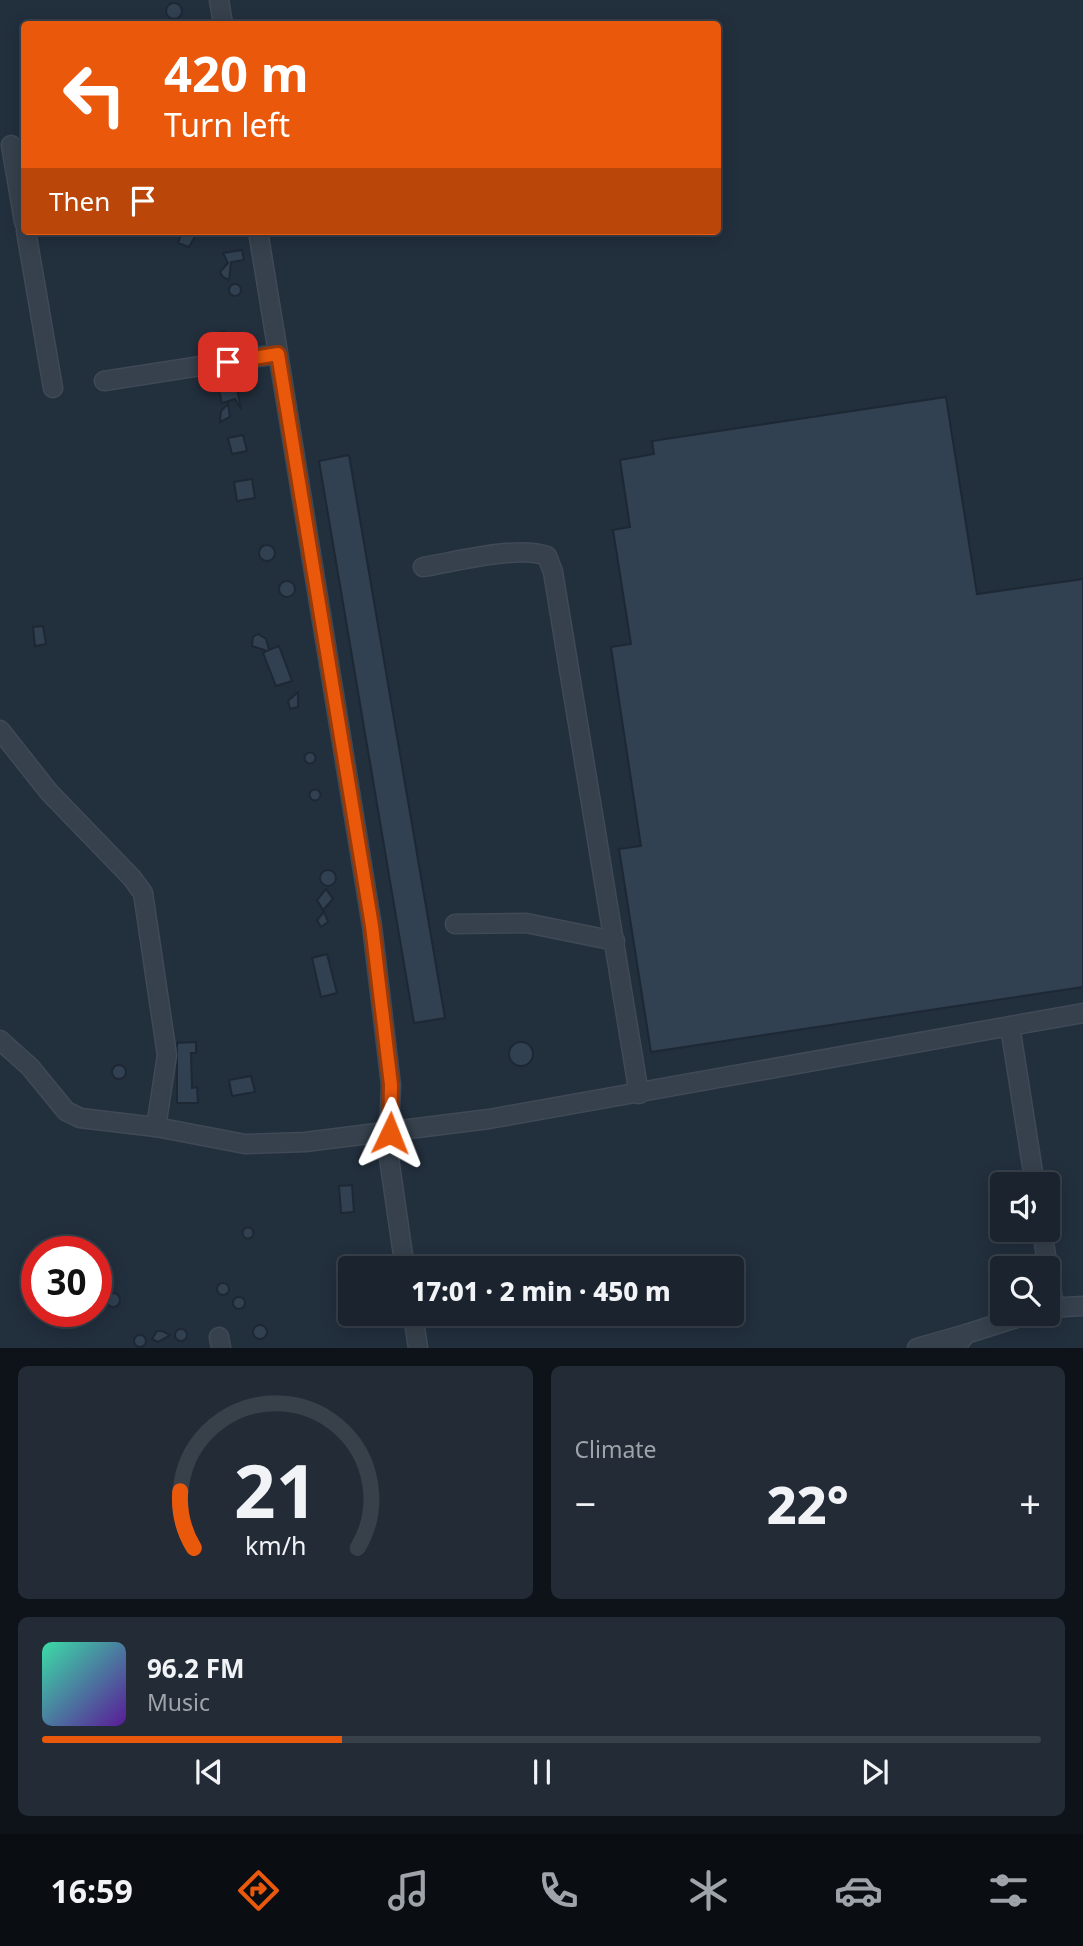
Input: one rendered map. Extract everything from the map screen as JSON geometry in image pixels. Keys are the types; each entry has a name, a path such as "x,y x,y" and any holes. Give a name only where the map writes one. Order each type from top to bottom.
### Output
{"street":[{"path":"219,0 222,21"},
{"path":"12,145 21,203"},
{"path":"27,235 53,388"},
{"path":"259,235 372,926 391,1085 388,1151 403,1256"},
{"path":"104,381 278,354"},
{"path":"423,567 514,554 539,553 547,556 555,586 639,1094"},
{"path":"0,730 49,792 132,878 143,893 167,1055 156,1127"},
{"path":"455,924 526,923 615,941"},
{"path":"0,1040 30,1067 66,1111 80,1118 156,1127 245,1144 305,1142 390,1133 639,1094 1083,1013"},
{"path":"1010,1026 1033,1172"},
{"path":"1060,1307 1083,1306"},
{"path":"414,1326 418,1348"},
{"path":"917,1348 961,1341 999,1326"}],"building":[{"path":"174,3 180,5 180,17 174,19 168,17 166,11 168,5"},
{"path":"181,235 196,235 189,247 178,243"},
{"path":"242,250 244,260 231,262 229,280 223,277 220,272 228,263 223,253"},
{"path":"235,284 241,290 235,296 229,290"},
{"path":"225,331 230,348 214,352 210,335"},
{"path":"234,372 241,409 235,399 222,403 219,391 227,389 219,375"},
{"path":"946,397 977,594 1083,579 1083,987 651,1052 619,849 641,846 611,647 631,644 613,530 630,527 620,460 654,454 652,441"},
{"path":"228,404 230,417 220,422 221,411"},
{"path":"243,435 247,451 232,454 228,438"},
{"path":"349,455 445,1018 414,1023 319,461"},
{"path":"252,479 255,498 237,501 234,482"},
{"path":"267,545 273,547 273,559 267,561 261,559 259,553 261,547"},
{"path":"287,581 293,583 293,595 287,597 281,595 279,589 281,583"},
{"path":"43,626 46,644 35,646 33,627"},
{"path":"258,634 266,639 269,650 279,646 292,681 276,686 263,653 267,651 252,646 253,637"},
{"path":"298,692 298,707 290,709 288,701"},
{"path":"310,752 316,758 310,764 304,758"},
{"path":"315,789 321,795 315,801 309,795"},
{"path":"328,870 334,872 334,884 328,886 322,884 320,878 322,872"},
{"path":"326,889 333,899 323,910 317,900"},
{"path":"324,912 328,922 321,927 317,920"},
{"path":"327,954 337,993 321,997 312,958"},
{"path":"196,1042 196,1053 191,1053 192,1088 197,1087 198,1103 177,1103 177,1043"},
{"path":"521,1042 532,1049 533,1054 526,1065 521,1066 510,1059 509,1054 516,1043"},
{"path":"116,1065 122,1065 126,1072 122,1079 116,1079 112,1075 112,1069"},
{"path":"251,1076 255,1092 232,1096 229,1080"},
{"path":"352,1185 354,1212 341,1213 339,1186"},
{"path":"248,1227 254,1233 248,1239 242,1233"},
{"path":"223,1283 229,1289 223,1295 217,1289"},
{"path":"112,1293 120,1297 120,1303 112,1307"},
{"path":"239,1297 245,1303 239,1309 233,1303"},
{"path":"257,1325 263,1325 267,1332 263,1339 257,1339 253,1335 253,1329"},
{"path":"181,1329 187,1335 181,1341 175,1335"},
{"path":"157,1331 170,1335 158,1342 152,1339"},
{"path":"140,1335 146,1341 140,1347 134,1341"}],"route":[{"path":"228,362 278,354 372,926 391,1085 390,1133"}]}
